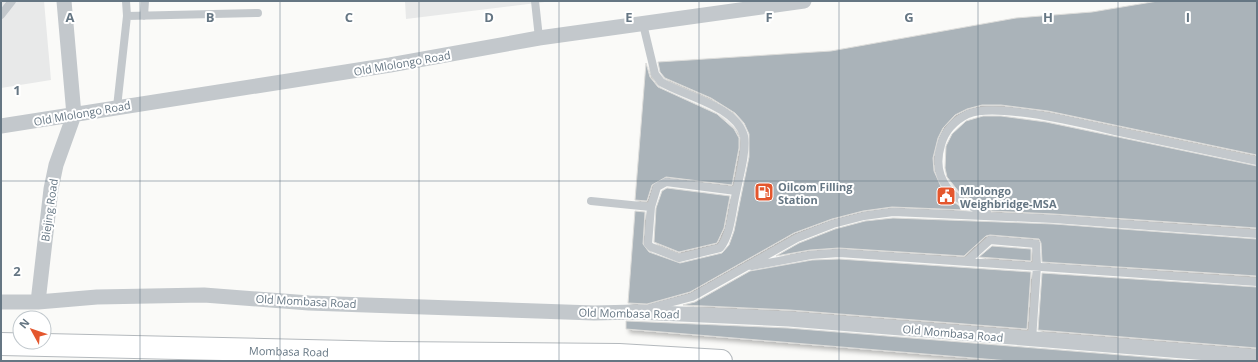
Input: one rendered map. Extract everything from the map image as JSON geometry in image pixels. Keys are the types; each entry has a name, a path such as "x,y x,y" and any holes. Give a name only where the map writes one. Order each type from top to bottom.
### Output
{"highway":[{"name":"Mombasa Road","path":"1,344 619,355 721,361"}],"street":[{"name":"Biejing Road","path":"38,302 51,189 56,165 74,115 64,1"},
{"name":"Old Mlolongo Road","path":"1,126 390,66 539,38 643,24 777,3 804,1"},
{"name":"Old Mombasa Road","path":"1,302 38,302 97,297 204,295 309,303 594,313 636,312 789,319 1032,340 1257,357"}],"lane":[{"path":"1,15 12,1"},
{"path":"117,107 126,16 126,1"},
{"path":"144,16 145,1"},
{"path":"535,1 539,38"},
{"path":"126,16 258,13"},
{"path":"643,24 655,74 661,82 716,107 728,115 741,129 744,146 736,191 723,244 720,248 683,258 651,247 648,244 651,207 657,186 666,182 736,191"},
{"path":"996,216 963,202 950,192 943,183 938,170 938,155 942,138 951,124 969,114 990,110 1044,116 1257,161"},
{"path":"591,201 651,207"},
{"path":"636,312 692,297 797,238 833,224 864,216 893,212 996,216 1257,234"},
{"path":"967,261 990,240 1036,244 1037,266 1032,340"},
{"path":"744,268 805,256 839,253 1257,282"}],"shaded area":[{"path":"1,1 44,1 51,80 1,88"},
{"path":"405,1 553,1 406,19"}],"building":[{"path":"1158,1 1257,1 1257,155 1048,111 1001,105 982,105 967,109 955,115 943,128 938,138 933,158 934,171 943,191 952,201 966,210 892,207 863,211 832,219 794,233 690,292 647,304 628,303 635,211 645,212 643,244 649,252 680,263 722,253 729,245 734,231 749,157 749,134 744,123 735,113 711,98 665,78 660,72 658,62 831,51 1016,18 1092,12"},
{"path":"646,63 650,77 658,87 717,114 734,129 739,138 739,148 732,185 666,177 652,185 647,201 635,200"},
{"path":"983,116 1001,116 1046,122 1257,166 1257,228 992,211 959,192 947,177 945,168 946,146 952,134 966,121"},
{"path":"667,188 730,196 724,228 717,243 679,252 654,242 656,208 662,191"},
{"path":"893,218 1054,224 1257,239 1257,276 1042,262 1041,243 1039,239 990,235 986,236 964,256 839,248 810,250 776,256 799,243 835,229 865,221"},
{"path":"992,246 1031,249 1031,261 979,257"},
{"path":"839,259 1031,272 1027,329 790,310 683,305 695,302 750,271 812,260"},
{"path":"1042,273 1257,287 1257,348 1038,330"},
{"path":"626,321 788,328 1195,361 1009,361 626,329"}],"place":[{"name":"Oilcom Filling Station","path":"764,192"},
{"name":"Mlolongo Weighbridge-MSA","path":"946,196"}]}
